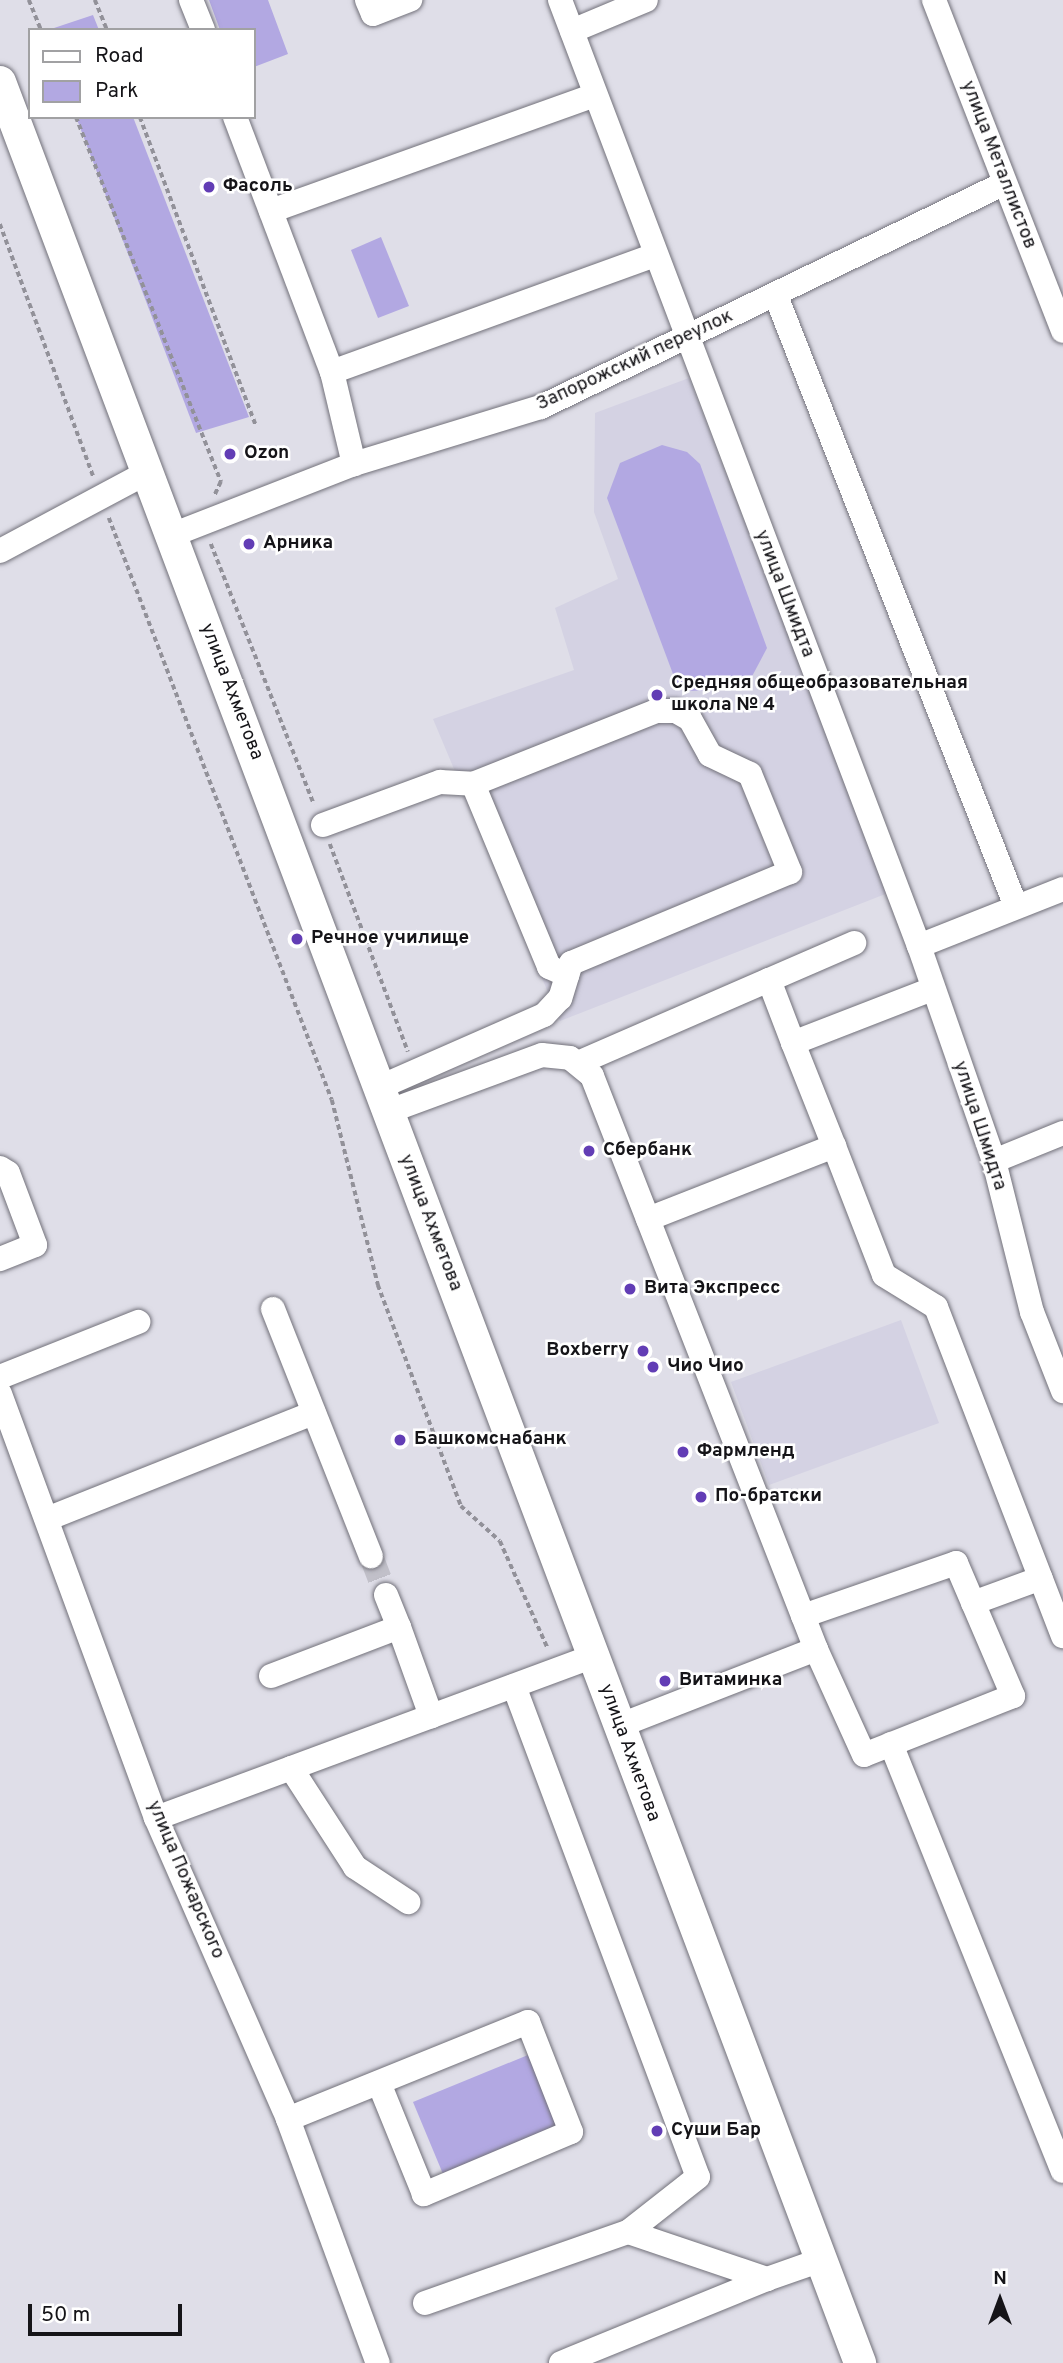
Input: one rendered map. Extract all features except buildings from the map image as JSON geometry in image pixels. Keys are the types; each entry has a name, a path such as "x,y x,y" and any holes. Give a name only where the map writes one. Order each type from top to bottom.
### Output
{"main road":[{"name":"улица Ахметова","path":"0,82 860,2363"}],"street":[{"path":"191,0 202,28"},
{"path":"367,0 373,14 410,0"},
{"name":"улица Шмидта","path":"560,0 686,338 919,946 994,1161 1032,1312 1063,1391"},
{"path":"572,32 646,0"},
{"name":"улица Металлистов","path":"934,0 1063,331"},
{"path":"271,211 595,95"},
{"path":"236,119 332,372 354,464"},
{"name":"Запорожский переулок","path":"172,535 354,464 541,407 776,296 1005,183"},
{"path":"332,372 655,255"},
{"path":"776,296 1015,904"},
{"path":"0,551 148,472"},
{"path":"323,825 440,782 473,784 656,711 690,719 710,755 750,774 790,872 571,963 560,998 544,1015 384,1099"},
{"path":"473,784 549,967 567,975"},
{"path":"919,946 1015,904 1063,889"},
{"path":"578,1063 854,943"},
{"path":"769,980 884,1275 936,1307 1063,1636"},
{"path":"793,1042 932,989"},
{"path":"384,1099 542,1055 578,1063 592,1076 816,1650 864,1755 1013,1696 956,1563 803,1616"},
{"path":"994,1161 1063,1133"},
{"path":"648,1219 834,1146"},
{"path":"0,1168 8,1173 35,1245 0,1259"},
{"path":"273,1309 371,1556"},
{"path":"0,1377 138,1322"},
{"name":"улица Пожарского","path":"0,1394 5,1418 47,1519 156,1818 288,2119 378,2363"},
{"path":"47,1519 314,1413"},
{"path":"973,1603 1041,1578"},
{"path":"386,1595 431,1716"},
{"path":"271,1676 399,1627"},
{"path":"618,1726 816,1650"},
{"path":"156,1818 594,1656"},
{"path":"425,2303 628,2232 698,2177 514,1686"},
{"path":"891,1744 1063,2171"},
{"path":"290,1768 355,1867 408,1902"},
{"path":"288,2119 528,2022 571,2132 424,2194 379,2083"},
{"path":"628,2232 767,2279"},
{"path":"561,2363 767,2279 821,2260"}],"path":[{"path":"29,0 40,28"},
{"path":"95,0 106,28"},
{"path":"77,119 221,482 203,523 323,825 408,1052"},
{"path":"141,119 256,426"},
{"path":"0,224 101,497 332,1100 378,1284 461,1506 500,1541 558,1670"}],"shaded area":[{"name":"Средняя общеобразовательная школа № 4","path":"689,378 888,893 560,1021 433,719 574,670 555,608 618,579 594,512 595,413"},
{"path":"901,1320 939,1423 769,1485 731,1382"}],"green space":[{"path":"209,0 268,0 288,54 256,66 256,28 219,28"},
{"path":"93,15 98,28 54,28"},
{"path":"77,119 134,119 249,417 196,433"},
{"path":"381,237 409,306 378,318 351,250"},
{"path":"662,445 687,452 700,464 767,648 749,682 734,689 688,691 676,682 607,498 620,463"},
{"path":"528,2055 558,2127 443,2174 413,2102"}],"tunnel":[{"path":"371,1556 386,1595"}],"place":[{"name":"Фасоль","path":"209,187"},
{"name":"Ozon","path":"230,454"},
{"name":"Арника","path":"249,544"},
{"name":"Средняя общеобразовательная школа № 4","path":"657,695"},
{"name":"Речное училище","path":"297,939"},
{"name":"Сбербанк","path":"589,1151"},
{"name":"Вита Экспресс","path":"630,1289"},
{"name":"Boxberry","path":"643,1351"},
{"name":"Чио Чио","path":"653,1367"},
{"name":"Башкомснабанк","path":"400,1440"},
{"name":"Фармленд","path":"683,1452"},
{"name":"По-братски","path":"701,1497"},
{"name":"Витаминка","path":"665,1681"},
{"name":"Суши Бар","path":"657,2131"}]}
